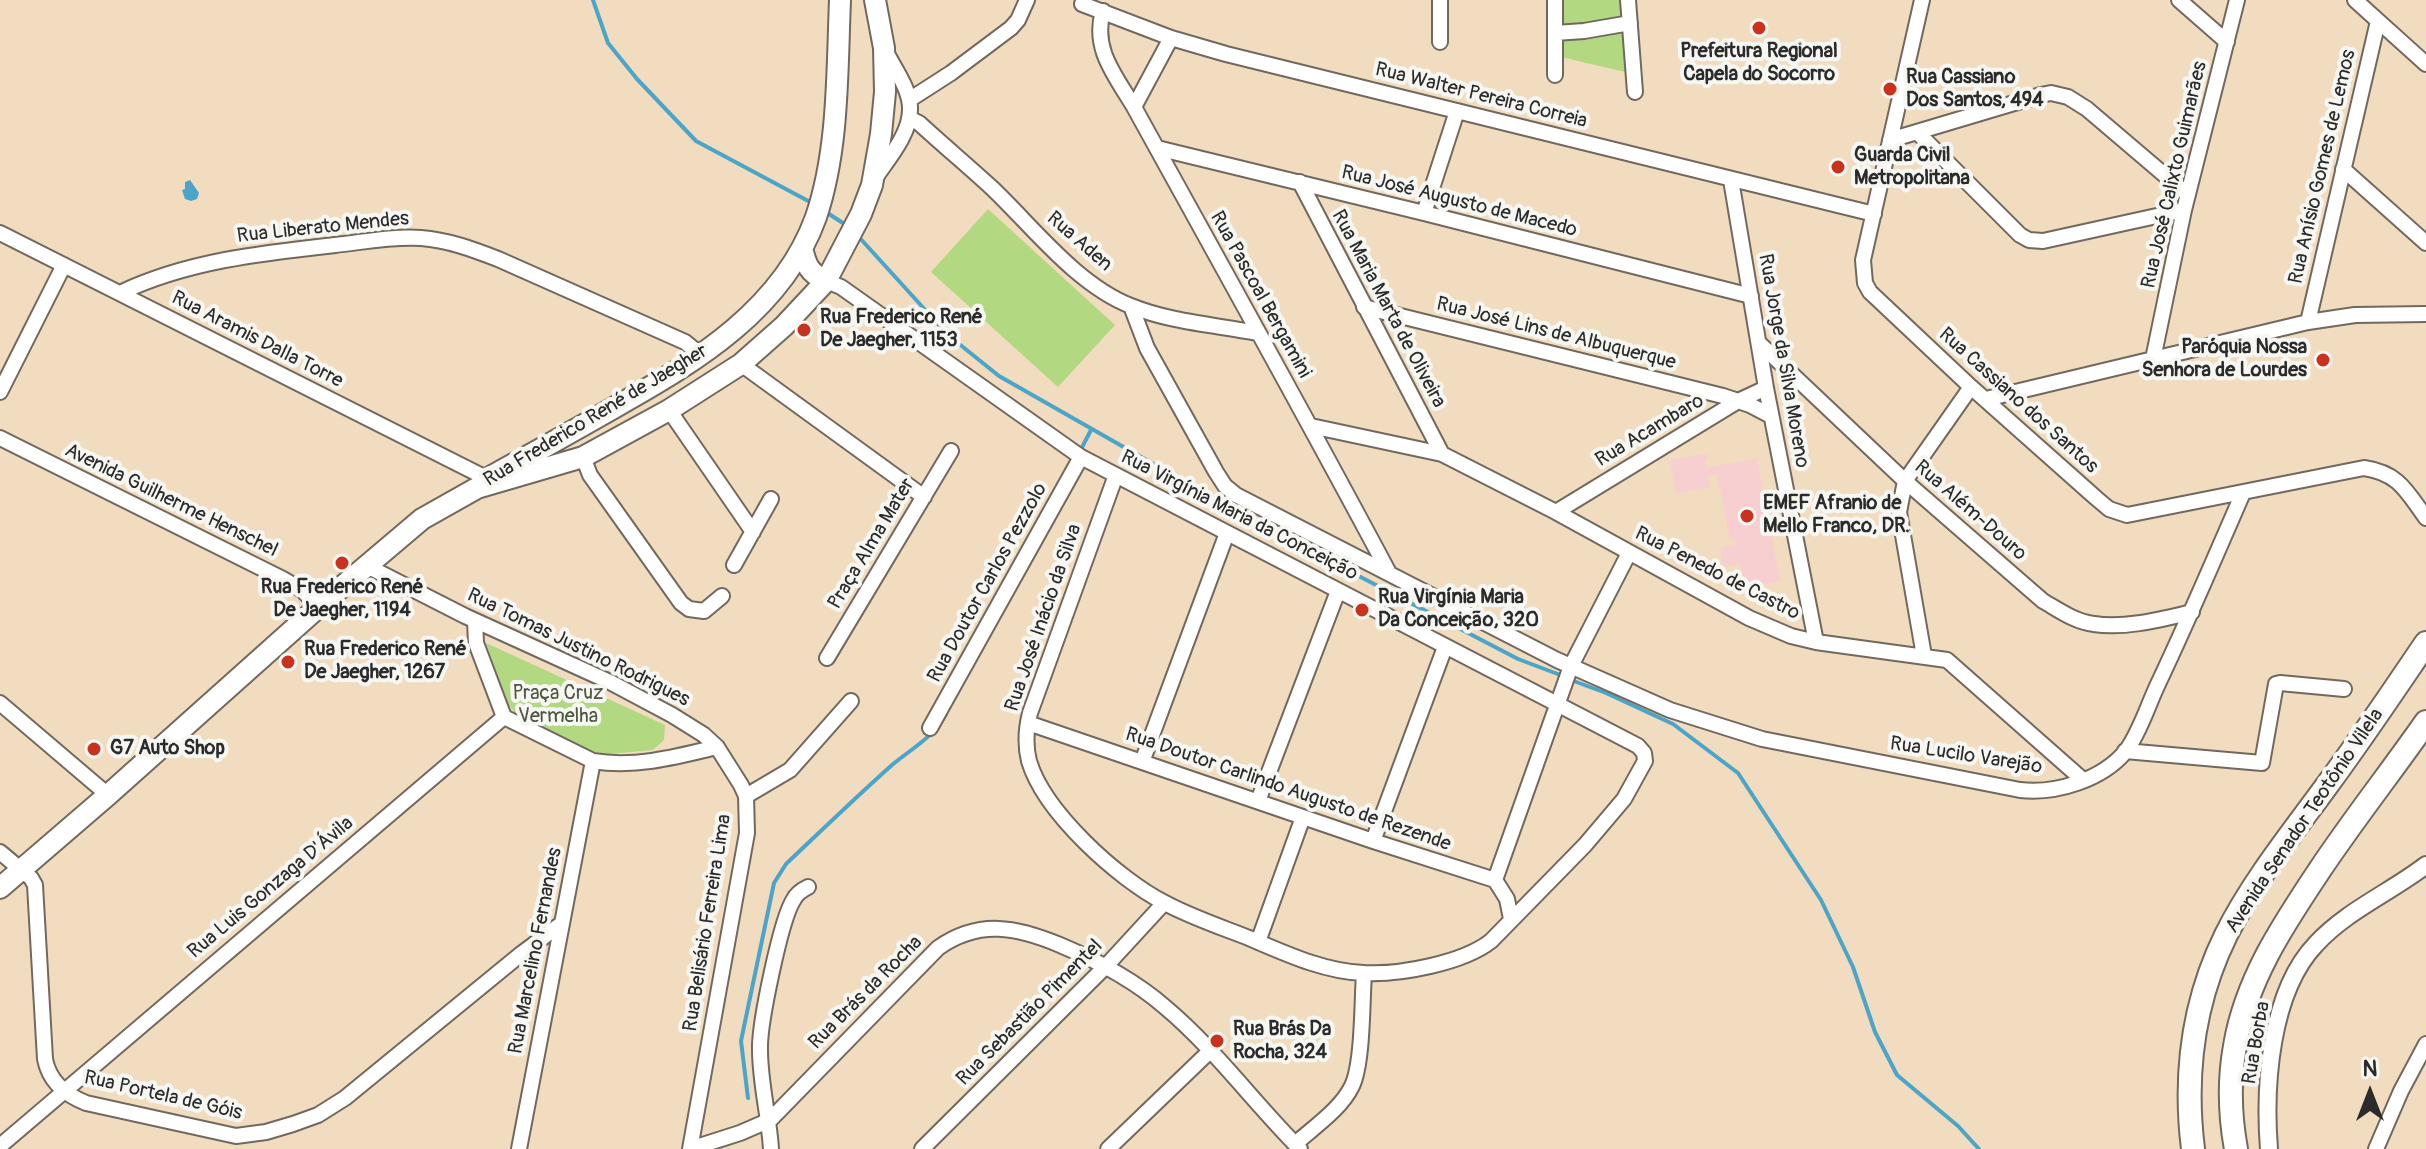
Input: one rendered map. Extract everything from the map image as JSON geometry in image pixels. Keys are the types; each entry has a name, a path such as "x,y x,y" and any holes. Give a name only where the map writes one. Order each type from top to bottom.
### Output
{"main road":[{"path":"840,7 858,1 880,3"},
{"name":"Rua Frederico René de Jaegher","path":"487,483 583,457 669,410 741,364 784,326 826,281 851,236 872,185 884,106 880,3"},
{"name":"Rua Frederico René de Jaegher","path":"0,888 422,519 702,356 760,306 803,246 822,195 833,126 840,7"},
{"path":"803,246 805,263 810,272 826,281"},
{"path":"582,426 583,457"},
{"name":"Avenida Senador Teotônio Vilela","path":"2193,1149 2190,1103 2193,1037 2208,980 2226,935 2271,863 2426,643"},
{"name":"Avenida Senador Teotônio Vilela","path":"2236,1149 2231,1100 2234,1047 2260,968 2271,944 2315,877 2426,722"}],"street":[{"path":"909,100 1011,28 1027,0"},
{"path":"1440,0 1440,42"},
{"path":"1555,0 1555,75"},
{"path":"1628,0 1635,92"},
{"name":"Rua Cassiano dos Santos","path":"1922,0 1863,260 1865,283 1870,292 1971,387 2115,513 2127,515 2364,468 2396,478 2426,518"},
{"path":"2179,0 2227,42"},
{"name":"Rua José Calixto Guimarães","path":"2153,359 2186,203 2237,0"},
{"path":"2355,0 2426,64"},
{"name":"Rua Walter Pereira Correia","path":"1082,4 1171,38 1226,54 1874,214"},
{"name":"Rua Pascoal Bergamini","path":"1103,11 1099,26 1101,47 1311,426 1388,572"},
{"name":"Rua Anísio Gomes de Lemos","path":"2308,322 2378,21"},
{"path":"1555,33 1630,23"},
{"path":"1134,107 1171,38"},
{"name":"Rua Frederico René de Jaegher","path":"872,185 902,137 909,118 909,100 884,48"},
{"path":"1890,140 2041,95 2059,94 2087,109 2186,203"},
{"path":"1424,213 1457,111"},
{"name":"Rua Aden","path":"909,118 919,123 992,189 1083,277 1131,306 1257,333"},
{"path":"1917,132 2011,226 2029,240 2043,241 2186,203"},
{"name":"Rua José Augusto de Macedo","path":"1157,148 1751,296"},
{"path":"2343,169 2426,243"},
{"name":"Rua Jorge da Silva Moreno","path":"1731,180 1771,416 1816,642"},
{"name":"Rua Maria Marta de Oliveira","path":"1300,182 1442,454"},
{"name":"Rua Aramis Dalla Torre","path":"0,233 487,483"},
{"name":"Rua Liberato Mendes","path":"120,293 162,276 232,257 386,239 420,238 469,247 498,259 685,342 702,356"},
{"path":"0,392 64,265"},
{"name":"Rua Virgínia Maria da Conceição","path":"826,281 841,287 1081,457 1445,647 1558,700 1638,746 1645,761"},
{"name":"Rua Virgínia Maria da Conceição","path":"1131,306 1147,348 1225,486 1236,495 1569,669"},
{"name":"Rua José Lins de Albuquerque","path":"1364,307 1738,401 1771,416"},
{"path":"1986,399 2308,322 2355,315 2426,314"},
{"name":"Rua Além-Douro","path":"1759,343 1905,481 2043,601 2083,622 2105,625 2192,612"},
{"path":"741,364 924,497"},
{"path":"1924,656 1899,512 1905,481 1971,387"},
{"name":"Rua Acambaro","path":"1556,512 1738,401 1766,388"},
{"path":"669,410 753,532"},
{"name":"Rua Penedo de Castro","path":"1311,426 1442,454 1771,628 1816,642 1924,656 1953,664 2083,780"},
{"name":"Avenida Guilherme Henschel","path":"0,438 283,579 302,590 319,607"},
{"name":"Praça Alma Mater","path":"827,658 951,451"},
{"path":"583,457 590,475 681,603 689,609 704,611 722,596"},
{"name":"Rua Doutor Carlos Pezzolo","path":"930,728 1081,457"},
{"name":"Rua José Inácio da Silva","path":"1116,475 1028,723 1026,743 1036,779 1076,833 1106,861 1164,903 1326,966 1364,973 1422,966 1465,956 1491,941 1550,883 1624,799 1645,761"},
{"name":"Rua Lucilo Varejão","path":"1569,669 1670,710 1762,739 2020,790 2059,789 2098,773 2125,751 2192,612 2243,493"},
{"path":"734,565 771,499"},
{"path":"1142,762 1227,533"},
{"path":"1511,919 1507,899 1495,880 1569,669 1629,553"},
{"name":"Rua Tomas Justino Rodrigues","path":"367,566 475,621 610,682 689,724 717,747 746,796"},
{"path":"1258,801 1338,591"},
{"path":"475,621 476,643 504,717 593,761 652,761 717,747"},
{"path":"1373,841 1445,647"},
{"path":"2125,751 2262,763 2276,684 2344,689"},
{"name":"Rua Belisário Ferreira Lima","path":"690,1149 747,833 746,796 790,770 851,701"},
{"path":"0,703 108,795"},
{"name":"Rua Luis Gonzaga D'Ávila","path":"0,1146 504,717"},
{"name":"Rua Doutor Carlindo Augusto de Rezende","path":"1028,723 1495,880"},
{"name":"Rua Marcelino Fernandes","path":"519,1149 593,761"},
{"path":"1258,942 1303,817"},
{"path":"0,852 22,870"},
{"name":"Rua Borba","path":"2269,1149 2267,1093 2272,1052 2281,1006 2300,965 2315,944 2337,925 2426,865"},
{"name":"Rua Portela de Góis","path":"22,870 35,885 47,1070 64,1091 86,1103 237,1142 318,1115 345,1098 561,924"},
{"path":"771,1149 761,1061 761,1033 786,916 795,896 808,887"},
{"name":"Rua Sebastião Pimentel","path":"922,1149 1106,966 1164,903"},
{"name":"Rua Brás da Rocha","path":"690,1149 770,1120 938,948 958,935 983,929 1018,930 1033,934 1106,966 1138,986 1210,1051 1298,1147"},
{"path":"1298,1147 1352,1086 1358,1062 1364,973"},
{"path":"2376,1149 2389,1118 2420,1068 2426,1044"},
{"path":"1113,1147 1210,1051"}],"shaded area":[{"name":"EMEF Afranio de Mello Franco, DR.","path":"1708,455 1706,468 1757,458 1780,581 1745,588 1740,564 1723,567 1720,548 1736,544 1735,539 1730,540 1717,474 1708,476 1710,487 1676,494 1670,460"}],"green space":[{"path":"1560,0 1621,0 1625,72 1561,57"},
{"path":"988,209 1115,325 1058,387 931,272"},
{"name":"Praça Cruz Vermelha","path":"486,643 665,725 664,740 653,750 609,754 594,752 528,722 515,713 507,702"}],"water":[{"path":"190,180 199,193 197,199 191,201 185,199 182,190 185,189 185,182"}],"waterway":[{"path":"593,0 608,43 637,79 696,141 812,203"},
{"path":"826,212 849,227"},
{"path":"858,236 948,335 999,376 1257,523 1518,659 1563,676"},
{"path":"1079,453 1091,430"},
{"path":"1571,680 1673,724 1738,773 1821,900 1853,967 1875,1032 1897,1075 1958,1126 1979,1149"},
{"path":"748,1098 741,1041 774,883 786,864 892,765 929,736 946,714"}],"place":[{"name":"Prefeitura Regional Capela do Socorro","path":"1759,28"},
{"name":"Rua Cassiano Dos Santos, 494","path":"1890,89"},
{"name":"Guarda Civil Metropolitana","path":"1838,167"},
{"name":"Rua Frederico René De Jaegher, 1153","path":"804,330"},
{"name":"Paróquia Nossa Senhora de Lourdes","path":"2323,360"},
{"name":"EMEF Afranio de Mello Franco, DR.","path":"1747,516"},
{"name":"Rua Frederico René De Jaegher, 1194","path":"342,563"},
{"name":"Rua Virgínia Maria Da Conceição, 320","path":"1362,610"},
{"name":"Rua Frederico René De Jaegher, 1267","path":"288,662"},
{"name":"G7 Auto Shop","path":"94,749"},
{"name":"Rua Brás Da Rocha, 324","path":"1217,1041"}]}
